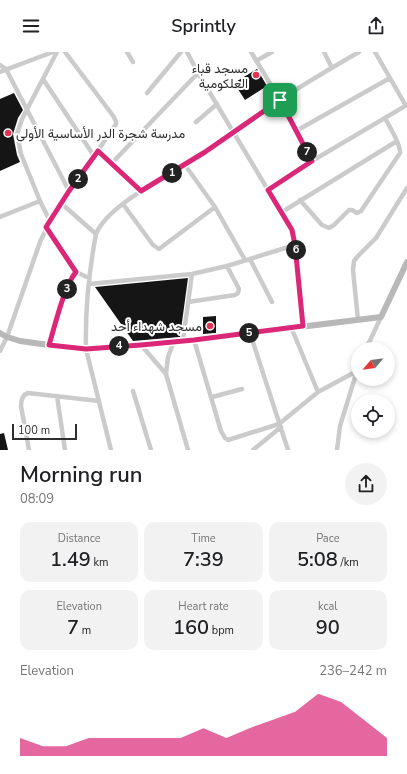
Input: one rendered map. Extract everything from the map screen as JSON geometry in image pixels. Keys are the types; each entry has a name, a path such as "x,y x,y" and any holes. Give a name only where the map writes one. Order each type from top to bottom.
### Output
{"street":[{"path":"0,72 53,52"},
{"path":"50,221 40,202 21,154 17,140 17,130 57,52"},
{"path":"0,351 7,337 46,227 69,191 115,127 116,119 65,52"},
{"path":"127,52 133,62"},
{"path":"147,94 181,52"},
{"path":"187,52 292,230 295,245 303,326"},
{"path":"251,52 280,100 312,161"},
{"path":"256,61 272,52"},
{"path":"324,52 332,68"},
{"path":"111,450 86,349 89,281 96,234 104,219 141,191 185,165 280,100 359,52"},
{"path":"268,190 312,161 407,105 375,52"},
{"path":"0,65 6,70 69,191"},
{"path":"112,163 198,73"},
{"path":"296,131 390,78"},
{"path":"43,79 94,156"},
{"path":"196,122 217,104"},
{"path":"300,200 313,216 326,228 331,228 349,210 357,213 360,212 399,154 400,149 384,118"},
{"path":"282,212 397,142"},
{"path":"98,151 141,191"},
{"path":"185,165 215,207 245,260"},
{"path":"358,320 353,270 354,261 376,238 407,188"},
{"path":"0,217 40,202"},
{"path":"62,204 96,234"},
{"path":"123,204 153,245 159,249 215,207"},
{"path":"46,227 76,272 89,281 192,274 227,266 295,245"},
{"path":"250,259 272,302"},
{"path":"369,342 407,262"},
{"path":"188,302 235,295 238,293 239,290 227,266"},
{"path":"49,345 66,292 72,277 76,272"},
{"path":"183,340 192,274"},
{"path":"0,333 20,341 86,349 194,340 381,317"},
{"path":"290,328 318,392"},
{"path":"250,333 288,450"},
{"path":"194,340 221,431 226,440 231,440 280,425"},
{"path":"174,341 168,357 166,374 188,450"},
{"path":"141,345 166,374"},
{"path":"253,450 318,392 351,374"},
{"path":"337,450 340,426 353,386"},
{"path":"212,397 242,389"},
{"path":"133,392 152,450"},
{"path":"29,450 21,406 23,396 28,393 99,401"},
{"path":"57,396 65,450"},
{"path":"261,444 262,450"}],"building":[{"name":"مسجد قباء العلكومية","path":"257,69 267,86 245,100 234,83"},
{"name":"مدرسة شجرة الدر الأساسية الأولى","path":"14,93 23,110 18,118 13,134 17,155 20,162 0,171 0,99"},
{"path":"188,278 180,337 133,341 95,287"},
{"name":"مسجد شهداء أحد","path":"216,316 216,333 203,334 203,317"},
{"path":"4,433 8,450 0,450 0,434"}],"place":[{"name":"مسجد قباء العلكومية","path":"256,75"},
{"name":"مدرسة شجرة الدر الأساسية الأولى","path":"8,133"},
{"name":"مسجد شهداء أحد","path":"210,326"}],"route":[{"path":"280,100 312,161 268,190 292,230 295,245 303,326 194,340 141,345 86,349 49,345 66,292 72,277 76,272 46,227 69,191 98,151 141,191 205,152 280,100"}]}
